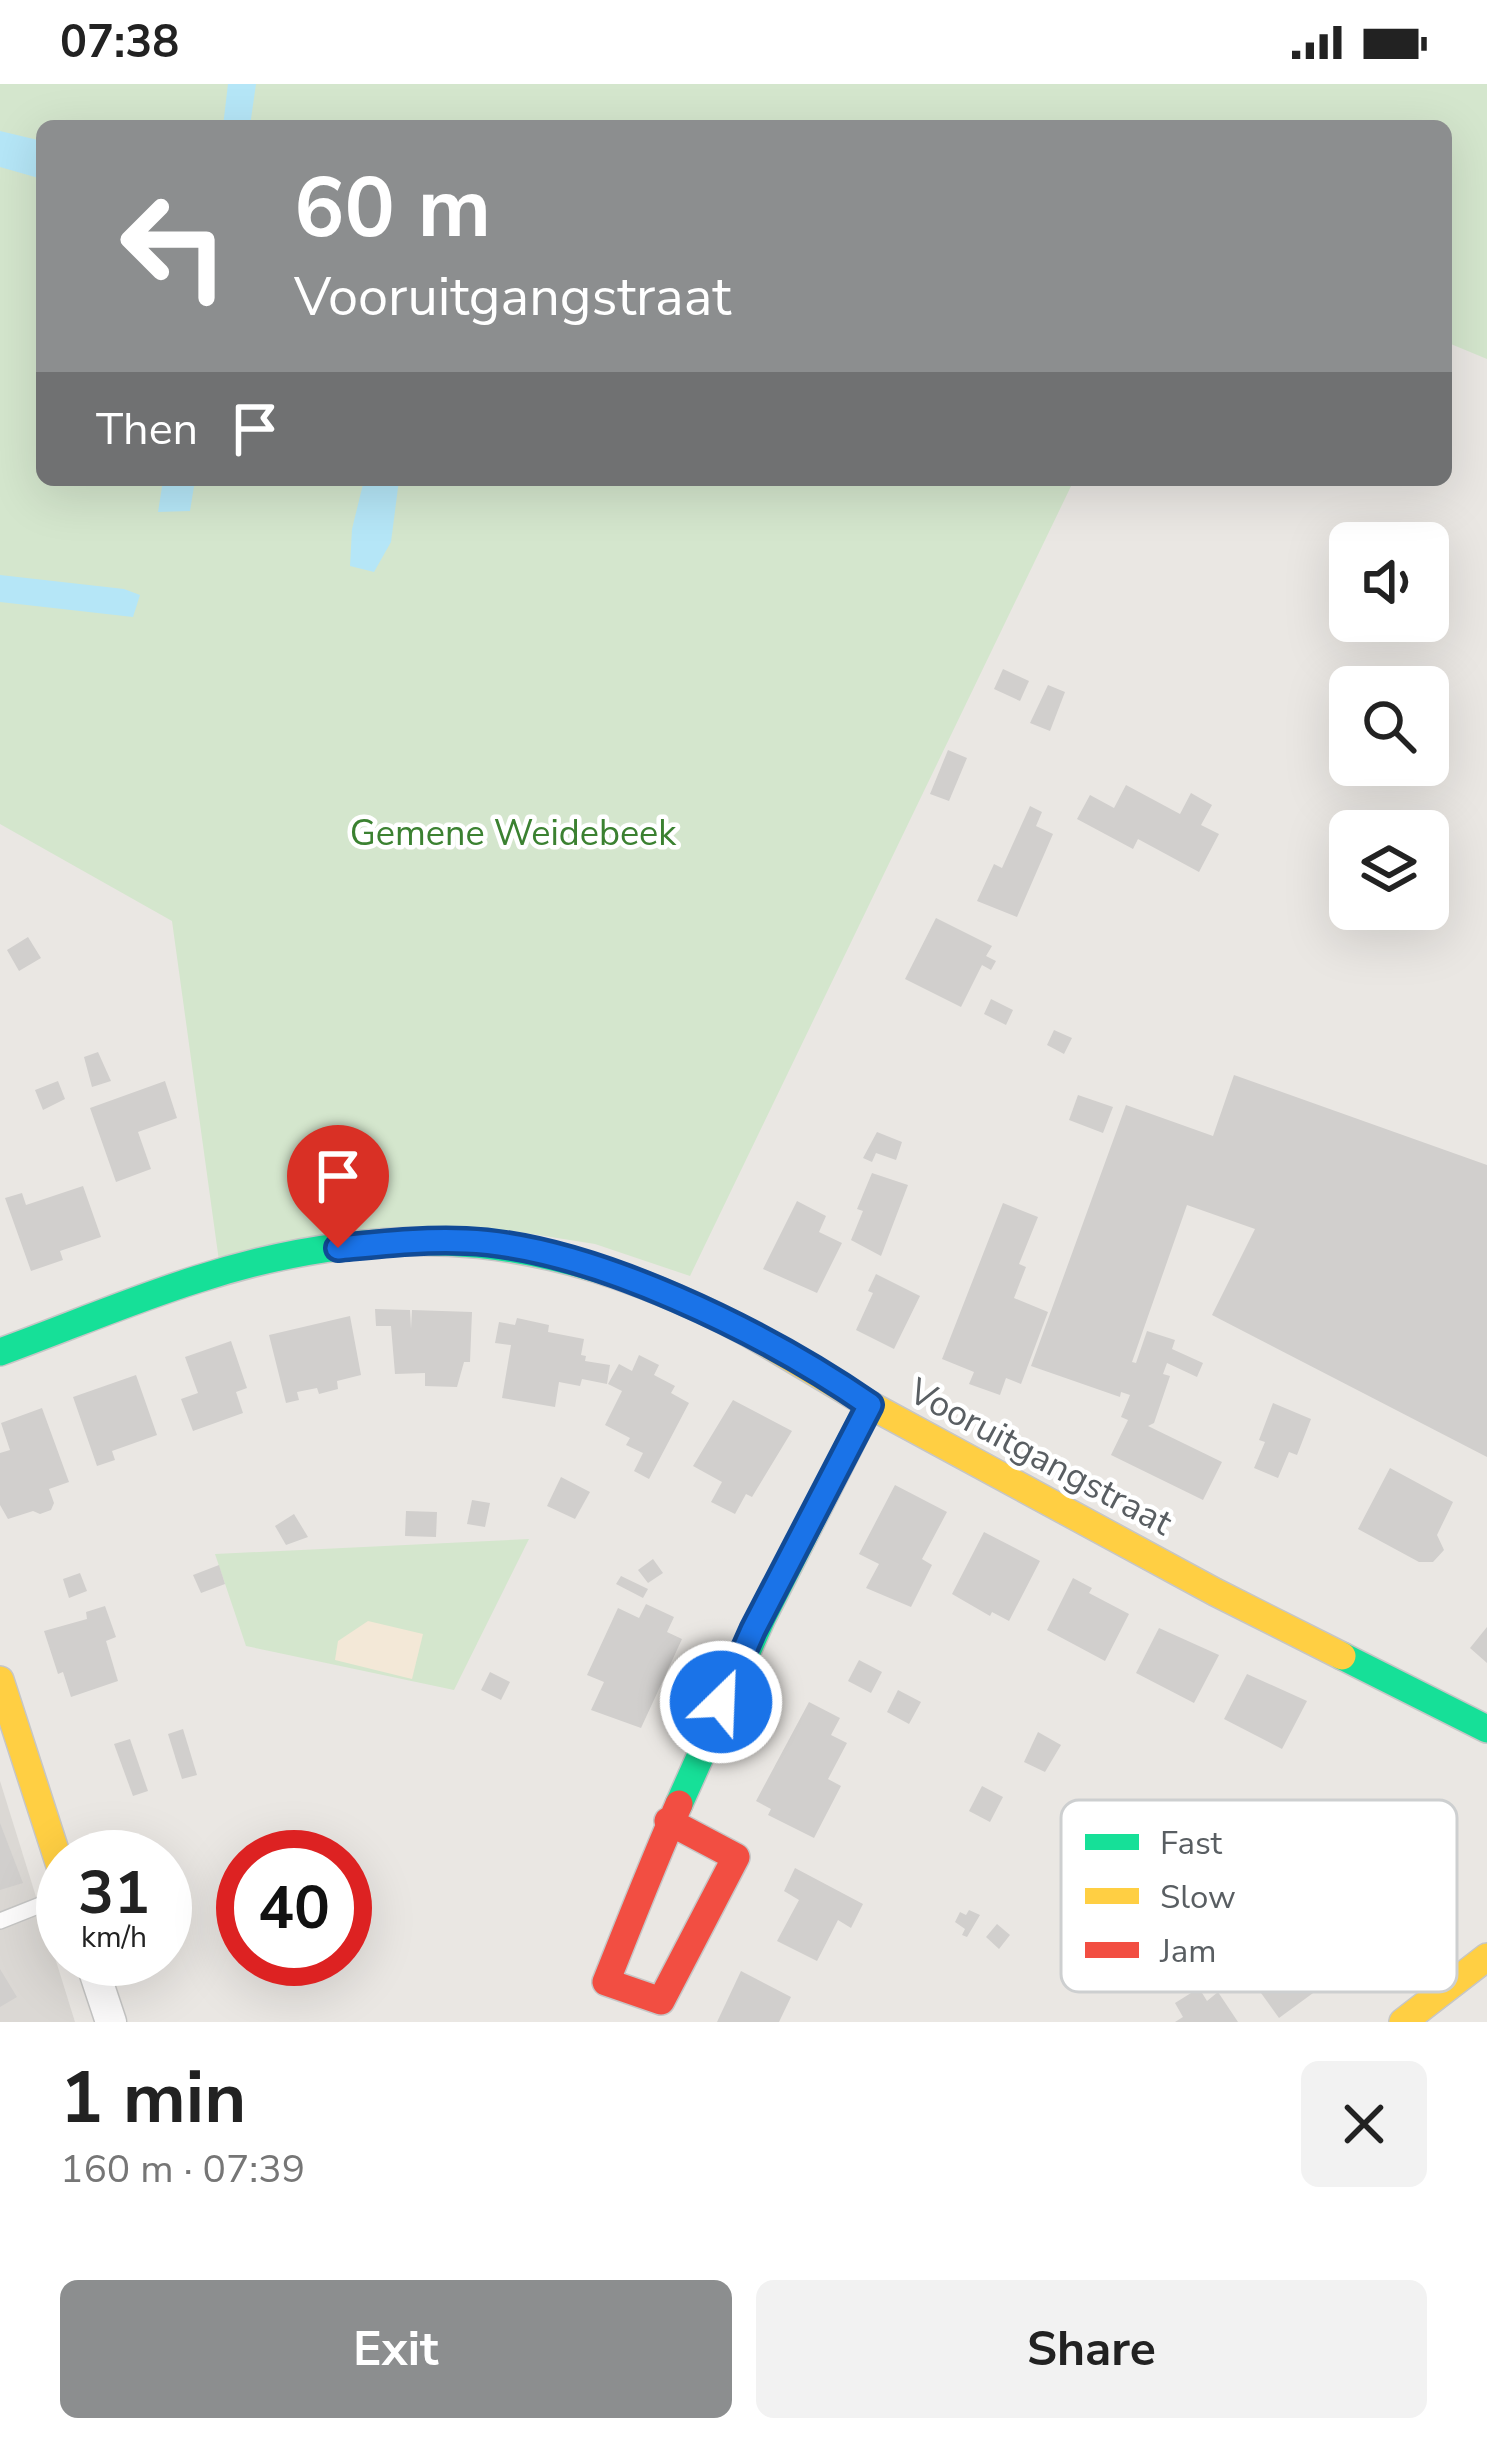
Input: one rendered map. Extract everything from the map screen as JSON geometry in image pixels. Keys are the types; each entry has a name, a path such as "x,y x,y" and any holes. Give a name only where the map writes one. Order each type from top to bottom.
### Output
{"street":[{"name":"Vooruitgangstraat","path":"0,1352 264,1260 338,1248 467,1240 556,1257 658,1290 832,1379 870,1405 1215,1592 1487,1730"},
{"path":"668,1821 736,1857 661,2001 606,1982 668,1821 753,1630 870,1405"},
{"path":"0,1680 48,1830"},
{"path":"1457,1980 1487,1957"},
{"path":"99,1986 111,2022"},
{"path":"1403,2022 1442,1992"}],"lane":[{"path":"0,1921 36,1907"}],"shaded area":[{"path":"0,1781 36,1897 36,1986 64,1986 75,2022 0,2022"}],"green space":[{"name":"Gemene Weidebeek","path":"0,84 1487,84 1487,359 1452,344 1452,120 36,120 36,486 1071,486 690,1276 595,1244 507,1230 219,1261 172,921 0,824"},
{"path":"529,1539 454,1690 246,1646 215,1554"}],"sand":[{"path":"368,1621 423,1634 412,1679 335,1660 338,1641"}],"water":[{"path":"228,84 256,84 251,120 224,120"},
{"path":"0,131 36,140 36,177 0,167"},
{"path":"162,486 194,486 190,511 158,512"},
{"path":"363,486 398,486 391,542 374,572 350,566 352,529"},
{"path":"0,575 124,589 140,595 133,617 0,602"}],"building":[{"path":"1003,669 1029,681 1020,701 994,689"},
{"path":"1048,685 1065,692 1050,731 1030,723"},
{"path":"948,750 967,758 949,801 930,794"},
{"path":"1126,785 1180,814 1191,793 1212,805 1201,825 1219,834 1199,872 1138,839 1133,849 1077,819 1090,795 1114,808"},
{"path":"1030,806 1042,812 1036,826 1053,834 1017,917 977,901 994,864 1002,868"},
{"path":"936,918 992,946 986,956 996,961 991,970 982,965 961,1007 905,979"},
{"path":"28,937 41,958 19,971 7,950"},
{"path":"991,999 1013,1010 1006,1025 984,1014"},
{"path":"1054,1030 1072,1038 1064,1054 1047,1045"},
{"path":"98,1052 111,1081 92,1087 84,1057"},
{"path":"1234,1075 1487,1165 1487,1457 1212,1315 1255,1229 1187,1205 1132,1362 1136,1363 1147,1331 1175,1340 1172,1349 1203,1363 1197,1377 1167,1363 1163,1374 1170,1376 1154,1423 1148,1426 1222,1462 1203,1500 1111,1455 1128,1420 1121,1417 1130,1395 1121,1392 1120,1397 1031,1366 1126,1105 1213,1136"},
{"path":"58,1081 65,1099 43,1110 35,1090"},
{"path":"165,1081 177,1118 138,1132 151,1169 116,1182 90,1108"},
{"path":"1078,1095 1113,1107 1103,1133 1069,1120"},
{"path":"877,1132 902,1142 896,1160 876,1153 872,1162 863,1158"},
{"path":"872,1173 908,1185 881,1256 851,1240"},
{"path":"83,1186 101,1237 60,1251 63,1260 31,1271 5,1198 22,1193 26,1205"},
{"path":"797,1201 826,1216 819,1232 842,1243 817,1293 763,1269"},
{"path":"1003,1203 1038,1217 1019,1264 1026,1267 1014,1298 1048,1312 1021,1384 1006,1378 1000,1395 969,1384 974,1372 942,1359"},
{"path":"876,1274 920,1296 894,1349 856,1330"},
{"path":"375,1309 410,1310 411,1329 412,1310 472,1312 470,1362 464,1362 457,1387 425,1386 425,1373 395,1374 391,1326 376,1326"},
{"path":"350,1316 361,1375 337,1381 338,1389 319,1394 317,1388 297,1392 299,1400 286,1403 269,1335"},
{"path":"517,1318 549,1325 548,1332 584,1339 581,1355 586,1356 585,1361 610,1365 607,1384 582,1379 580,1386 559,1382 555,1407 502,1398 511,1345 495,1343 499,1322 515,1325"},
{"path":"231,1341 247,1388 236,1392 243,1413 193,1431 181,1399 198,1393 185,1357"},
{"path":"639,1355 659,1365 654,1375 675,1386 671,1393 689,1403 649,1479 634,1471 643,1453 626,1445 630,1438 605,1425 622,1391 608,1384 619,1364 632,1371"},
{"path":"136,1375 157,1435 112,1451 115,1460 97,1466 73,1397"},
{"path":"733,1400 792,1431 752,1497 746,1494 735,1514 711,1502 722,1482 693,1466"},
{"path":"1273,1403 1311,1419 1297,1455 1289,1452 1278,1478 1254,1468"},
{"path":"42,1408 69,1482 49,1489 54,1503 51,1510 8,1519 0,1505 0,1453 10,1450 1,1423"},
{"path":"1390,1468 1453,1502 1437,1535 1444,1550 1433,1562 1419,1562 1358,1529"},
{"path":"561,1477 590,1492 575,1519 547,1506"},
{"path":"895,1485 947,1512 922,1559 932,1565 911,1607 866,1588 879,1564 859,1554"},
{"path":"472,1500 490,1503 485,1527 467,1524"},
{"path":"406,1511 437,1512 436,1537 405,1536"},
{"path":"294,1514 308,1537 286,1545 275,1526"},
{"path":"984,1532 1040,1561 1009,1621 992,1612 990,1616 952,1594"},
{"path":"653,1559 663,1573 648,1583 638,1570"},
{"path":"219,1565 225,1584 201,1593 193,1575"},
{"path":"80,1573 87,1591 69,1598 63,1579"},
{"path":"621,1576 648,1589 643,1598 616,1584"},
{"path":"1073,1578 1092,1588 1089,1593 1129,1614 1105,1661 1047,1630"},
{"path":"646,1604 674,1617 667,1632 682,1639 641,1728 591,1710 604,1682 587,1675 618,1608 639,1618"},
{"path":"105,1606 116,1637 106,1641 118,1681 71,1697 44,1631 87,1619 86,1612"},
{"path":"1487,1627 1487,1663 1470,1648"},
{"path":"1159,1628 1219,1655 1194,1703 1136,1673"},
{"path":"859,1660 882,1672 871,1693 848,1681"},
{"path":"490,1672 510,1682 501,1700 481,1690"},
{"path":"1247,1674 1307,1701 1282,1749 1224,1719"},
{"path":"898,1690 921,1702 909,1724 887,1712"},
{"path":"809,1702 840,1718 831,1735 847,1743 828,1779 841,1786 814,1838 768,1815 771,1809 756,1801"},
{"path":"183,1729 197,1775 182,1779 168,1734"},
{"path":"1038,1732 1061,1745 1045,1772 1024,1762"},
{"path":"130,1739 148,1791 133,1796 114,1744"},
{"path":"982,1786 1003,1797 990,1822 969,1811"},
{"path":"0,1823 23,1883 0,1890"},
{"path":"795,1868 863,1904 851,1928 838,1920 817,1961 777,1941 799,1900 784,1891"},
{"path":"969,1910 980,1915 967,1937 955,1922 960,1912 966,1915"},
{"path":"997,1924 1010,1935 999,1949 986,1937"},
{"path":"0,1969 17,1997 0,2007"},
{"path":"741,1971 791,1997 779,2022 717,2022"},
{"path":"1193,1992 1201,1992 1207,2001 1218,1992 1238,2022 1175,2022 1183,2017 1175,2003"},
{"path":"1260,1992 1314,1992 1279,2018"}],"traffic: fast":[{"path":"0,1352 173,1287 272,1259 343,1246 411,1241 478,1244 545,1255 611,1273 747,1332"},
{"path":"679,1804 762,1618 870,1405"},
{"path":"1342,1656 1487,1729"}],"traffic: slow":[{"path":"747,1332 870,1405 1342,1656"},
{"path":"0,1680 48,1830"},
{"path":"1457,1980 1487,1957"},
{"path":"1403,2022 1442,1992"}],"traffic: jam":[{"path":"668,1821 736,1857 661,2001 606,1982 669,1826 679,1804"}],"route":[{"path":"338,1248 467,1240 592,1266 699,1310 832,1379 870,1405 753,1630 721,1702"}]}
